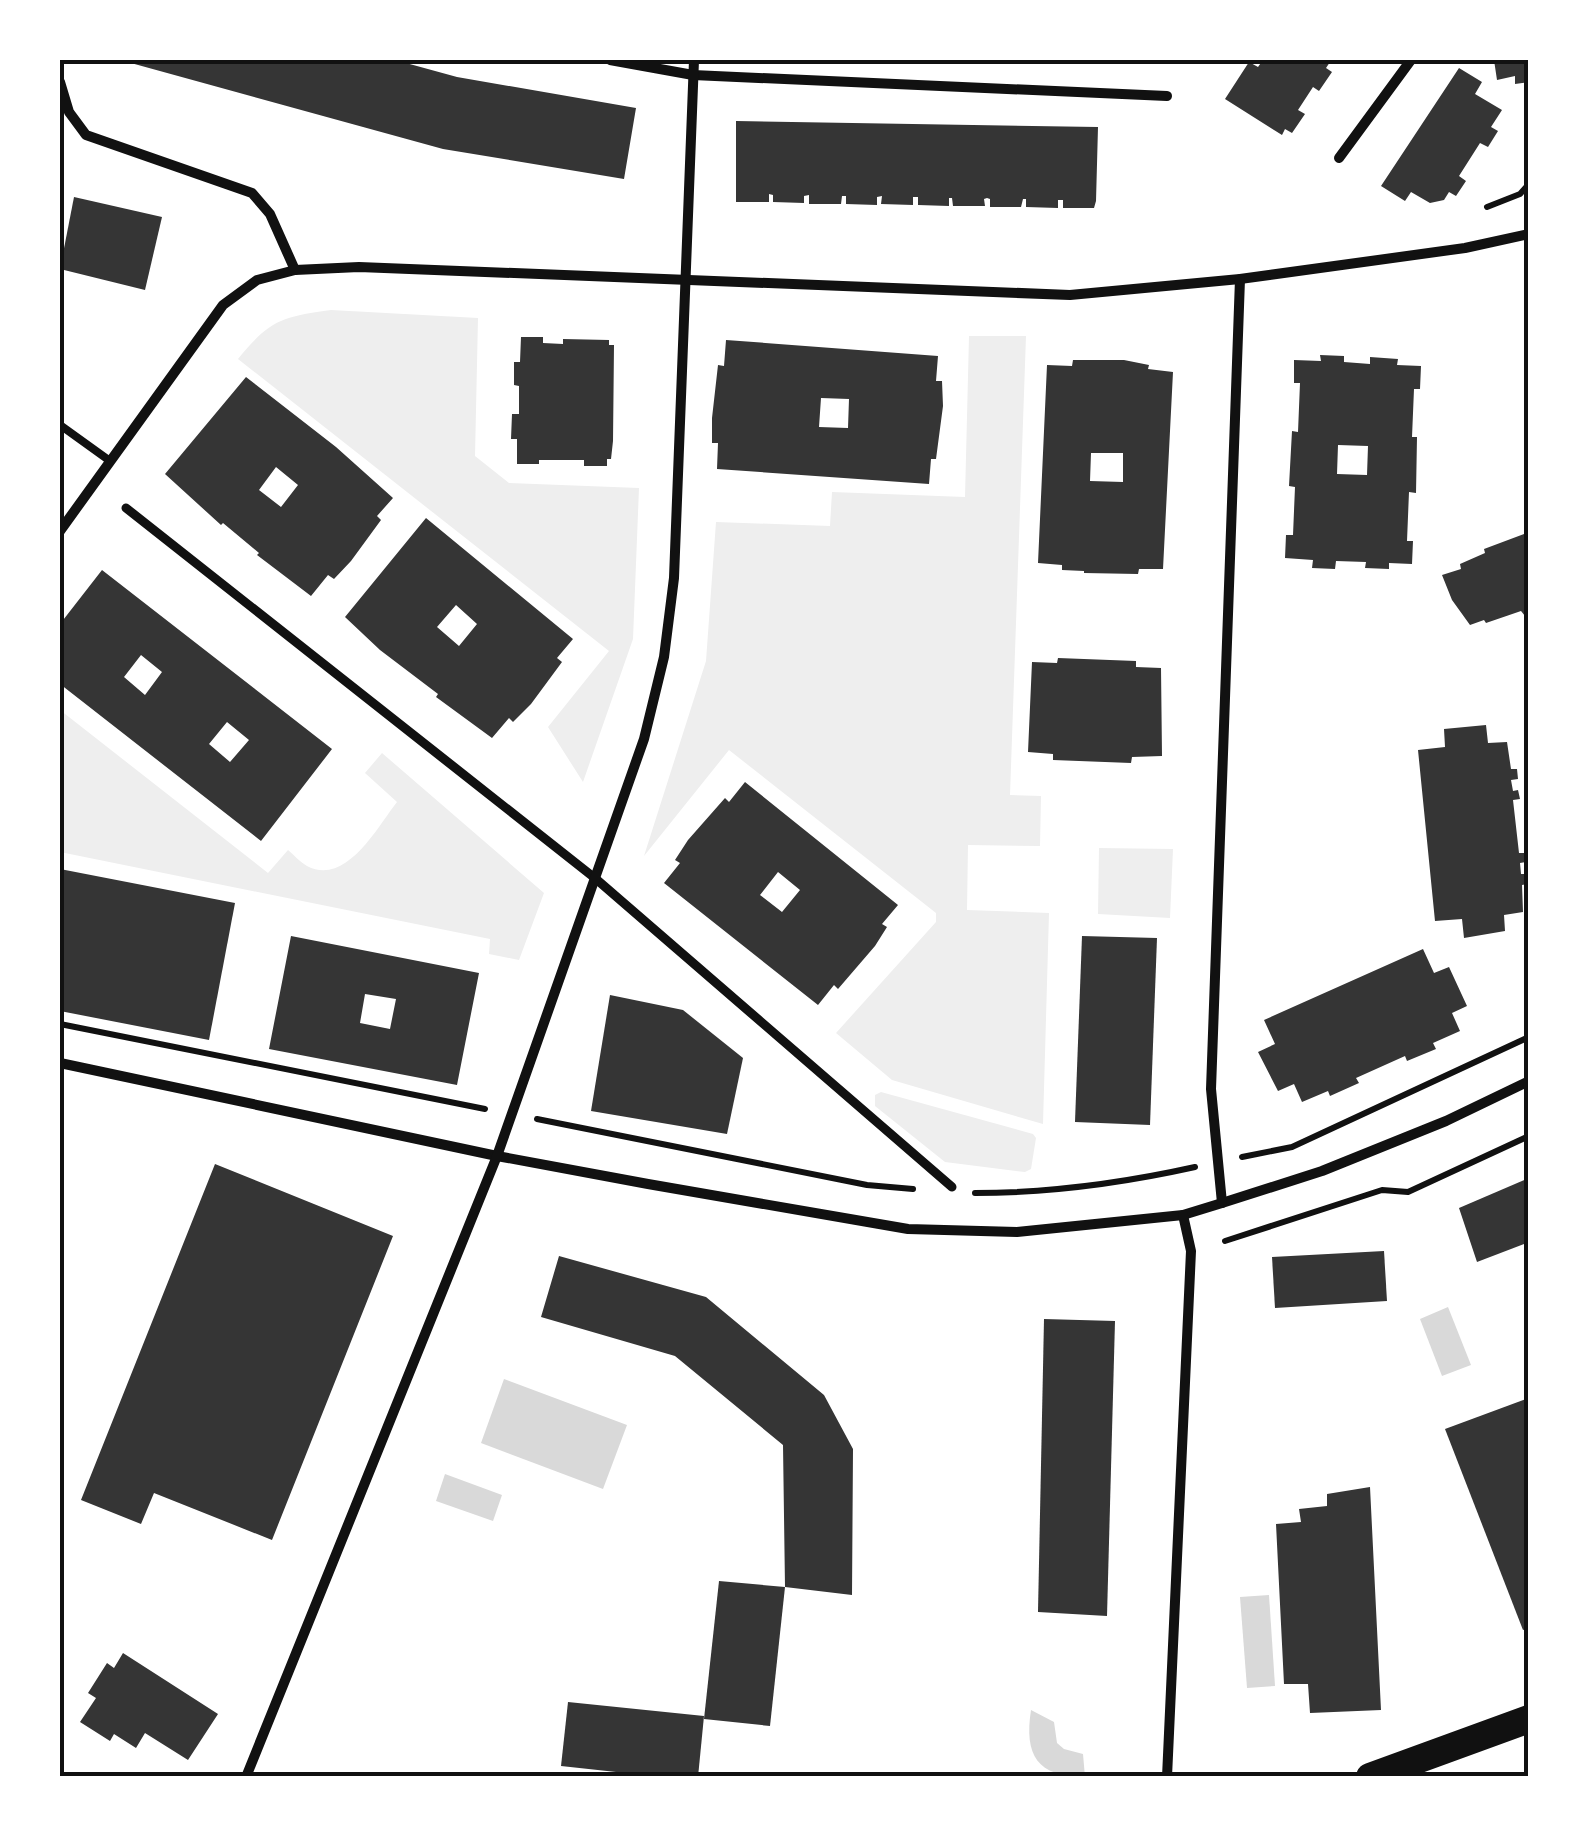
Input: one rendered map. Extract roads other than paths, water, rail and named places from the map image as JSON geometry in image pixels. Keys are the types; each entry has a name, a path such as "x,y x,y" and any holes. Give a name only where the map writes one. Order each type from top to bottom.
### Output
{"highway":[{"path":"1370,1777 1529,1719"}],"street":[{"path":"610,60 693,76 1167,96"},
{"path":"246,1777 497,1156 644,740 664,658 674,578 694,60"},
{"path":"1339,158 1410,60"},
{"path":"60,82 69,112 86,134 252,192 270,214 296,270"},
{"path":"60,531 223,306 257,280 296,270 359,267 1070,295 1240,279 1465,248 1529,234"},
{"path":"1222,1203 1210,1089 1240,279"},
{"path":"126,508 596,878 952,1186"},
{"path":"60,1062 497,1156 908,1229 1018,1232 1183,1215 1322,1171 1446,1121 1529,1081"},
{"path":"1167,1777 1191,1250 1183,1215"}],"lane":[{"path":"60,425 110,461"}]}
